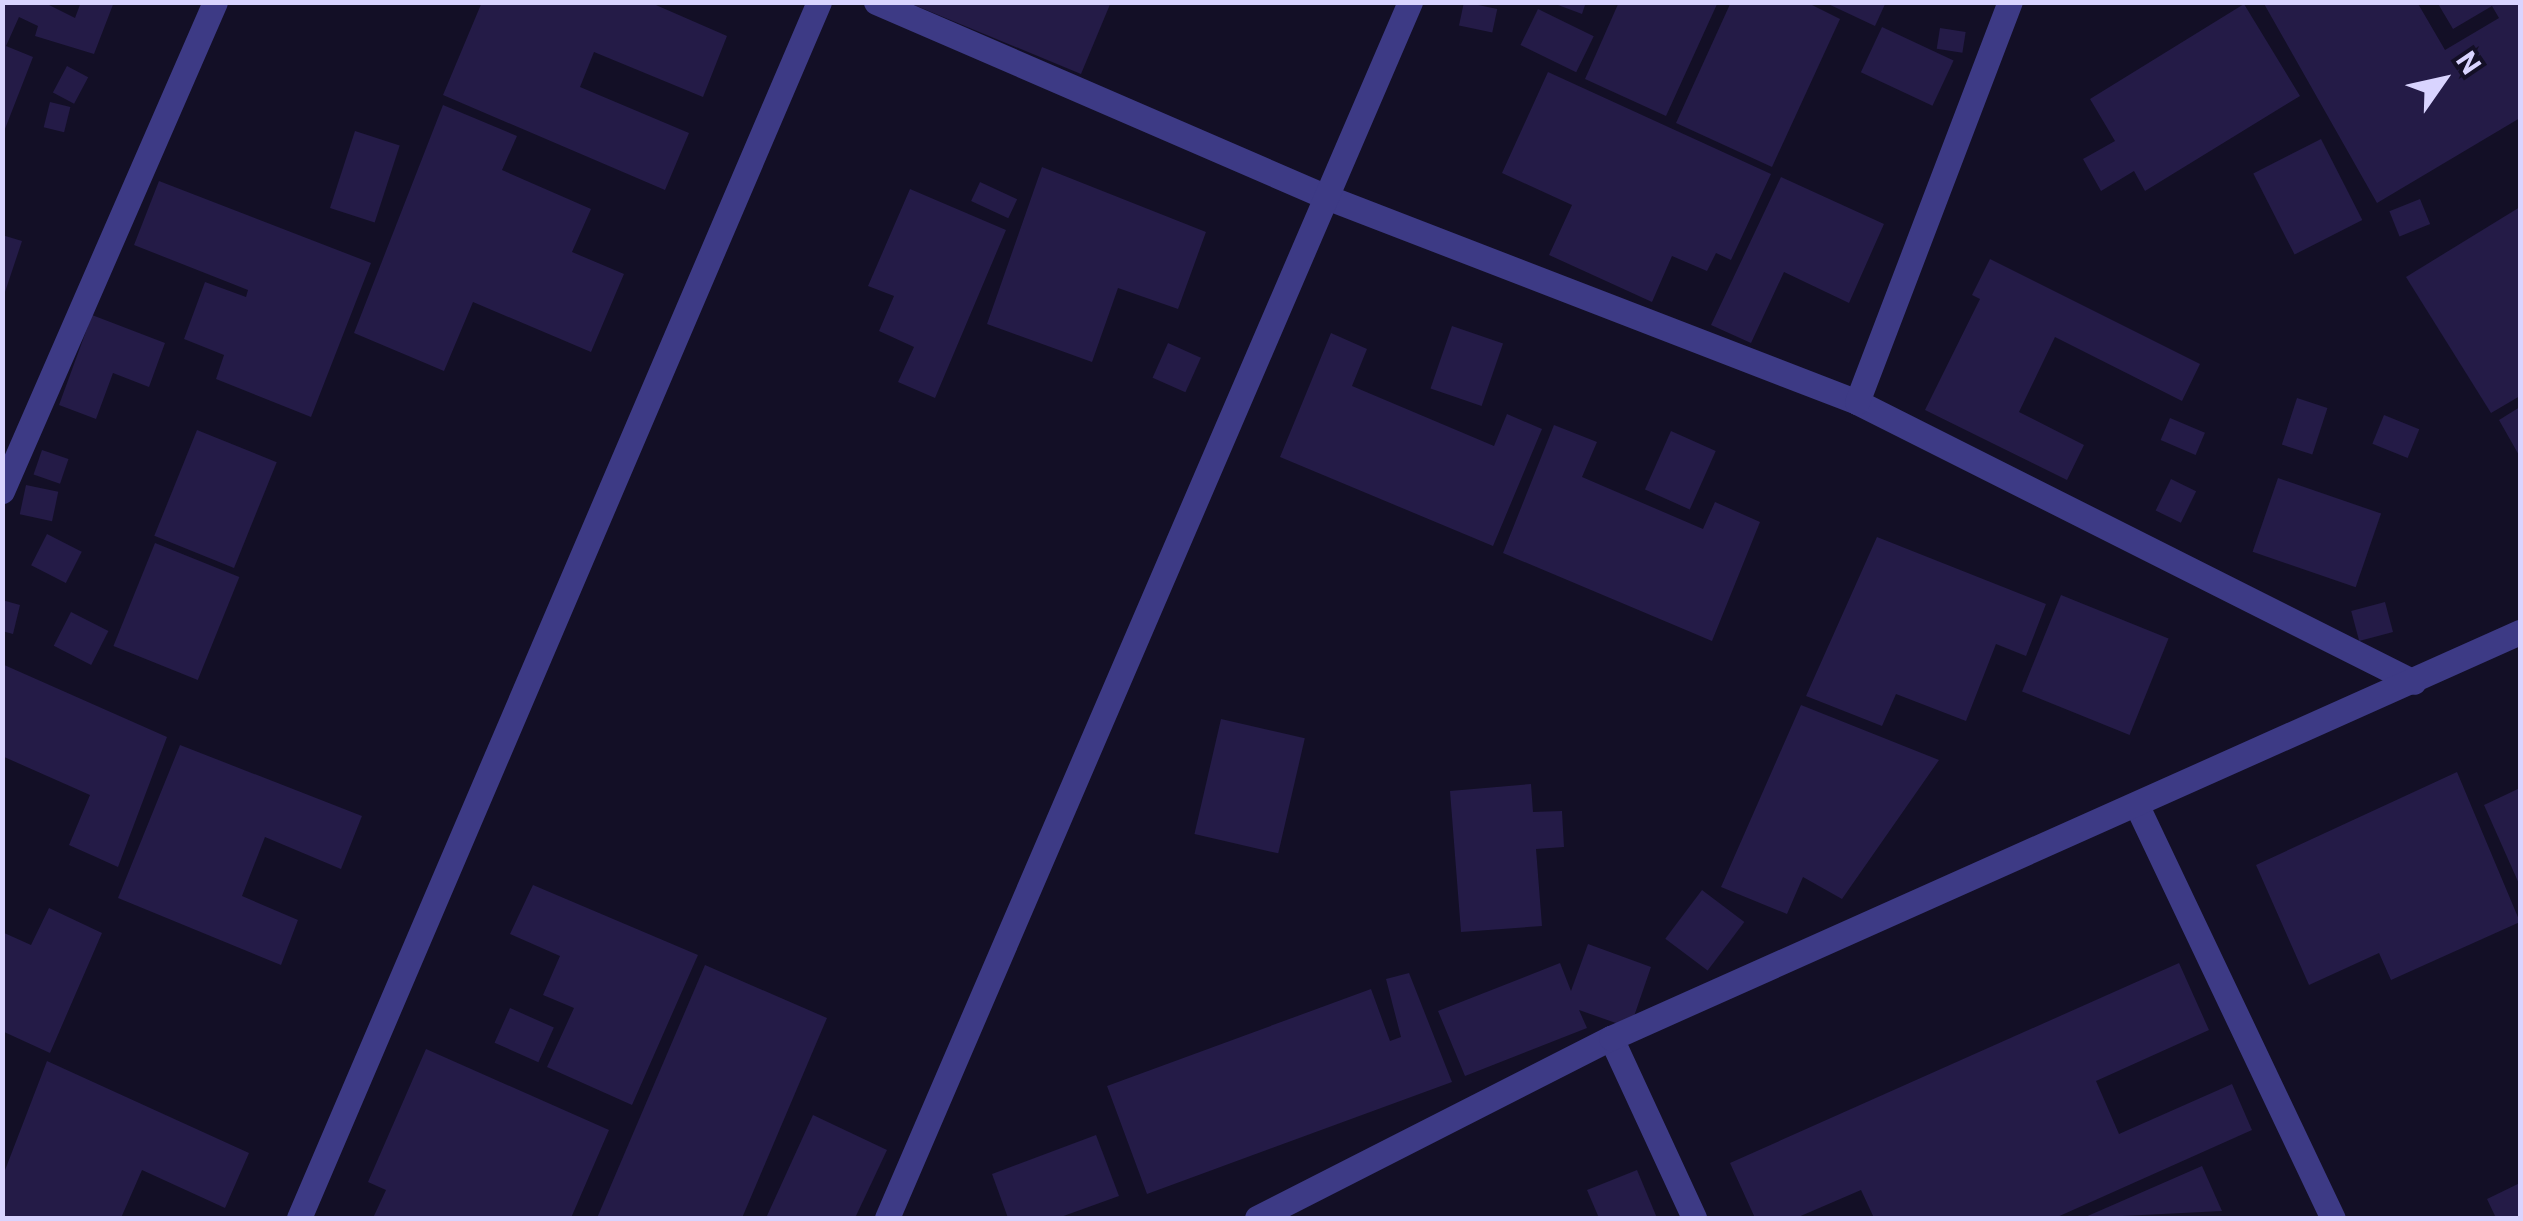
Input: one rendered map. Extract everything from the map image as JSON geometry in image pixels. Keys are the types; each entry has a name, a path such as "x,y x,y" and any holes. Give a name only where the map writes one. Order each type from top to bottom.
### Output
{"street":[{"path":"2,491 215,2"},
{"path":"299,1218 819,2"},
{"path":"876,2 1329,198 1857,402 2414,682"},
{"path":"887,1218 1329,198 1410,2"},
{"path":"1857,402 2010,2"},
{"path":"1258,1218 1610,1038 2138,808 2520,632"},
{"path":"2138,808 2333,1218"},
{"path":"1610,1038 1694,1218"}],"building":[{"path":"2,2 43,2 75,18 81,2 114,2 94,54 35,36 38,26 19,17 6,46 33,57 3,134"},
{"path":"482,2 649,2 727,36 703,97 594,52 580,87 689,133 665,190 443,95"},
{"path":"907,2 1111,2 1081,74"},
{"path":"1464,2 1497,9 1492,33 1459,25"},
{"path":"1550,2 1586,2 1582,14"},
{"path":"1619,2 1718,2 1666,116 1585,79"},
{"path":"1731,2 1806,2 1840,19 1772,167 1676,123"},
{"path":"1824,2 1886,2 1875,26"},
{"path":"2263,2 2417,2 2445,50 2499,18 2492,6 2453,29 2437,2 2520,2 2520,118 2377,203"},
{"path":"2244,4 2300,96 2145,191 2134,171 2101,191 2083,159 2115,141 2090,99"},
{"path":"1538,9 1594,36 1576,72 1520,45"},
{"path":"1882,27 1954,60 1932,106 1861,72"},
{"path":"1940,28 1966,32 1962,53 1937,49"},
{"path":"67,66 88,77 74,104 53,92"},
{"path":"1548,72 1771,174 1731,260 1716,253 1707,271 1672,256 1652,302 1549,255 1572,205 1502,173"},
{"path":"50,102 70,107 64,132 44,127"},
{"path":"443,105 517,136 502,170 591,209 572,252 624,274 591,352 473,302 444,371 354,333"},
{"path":"355,131 400,146 375,223 330,208"},
{"path":"2321,139 2362,220 2295,255 2253,174"},
{"path":"1042,167 1206,232 1178,309 1118,288 1092,362 987,324"},
{"path":"1781,177 1884,224 1849,303 1784,272 1751,343 1711,325"},
{"path":"159,181 371,263 311,417 216,379 224,355 184,339 205,282 246,297 248,290 134,245"},
{"path":"980,182 1017,199 1008,218 971,201"},
{"path":"910,189 1006,230 935,398 898,382 914,347 879,331 894,296 868,286"},
{"path":"2420,199 2430,224 2400,236 2389,211"},
{"path":"2520,207 2520,396 2491,413 2406,277"},
{"path":"2,235 22,241 3,298 2,298"},
{"path":"1990,259 2200,364 2182,401 2055,337 2019,412 2084,445 2067,480 1925,410 1980,299 1972,295"},
{"path":"92,315 165,343 149,387 113,373 96,419 59,405"},
{"path":"1452,326 1503,344 1482,406 1431,388"},
{"path":"1331,333 1367,349 1352,386 1494,446 1507,414 1542,429 1493,546 1280,457"},
{"path":"1168,343 1201,358 1185,392 1153,378"},
{"path":"2297,398 2327,408 2312,454 2282,445"},
{"path":"2520,407 2520,457 2499,420"},
{"path":"2384,415 2419,429 2408,458 2372,444"},
{"path":"2170,418 2205,433 2196,455 2161,440"},
{"path":"1554,425 1597,442 1582,477 1703,529 1715,502 1760,522 1712,641 1503,553"},
{"path":"197,430 277,462 234,568 154,536"},
{"path":"1671,431 1716,451 1690,509 1645,489"},
{"path":"42,450 68,459 60,484 34,475"},
{"path":"2278,478 2381,513 2356,587 2253,552"},
{"path":"2171,479 2196,491 2181,523 2156,510"},
{"path":"26,485 58,492 52,521 20,514"},
{"path":"47,534 82,552 66,583 31,565"},
{"path":"1877,537 2046,604 2026,656 1996,644 1966,721 1896,694 1882,726 1806,696"},
{"path":"155,543 239,577 198,680 113,646"},
{"path":"2061,595 2169,638 2130,735 2022,691"},
{"path":"2,600 20,605 13,634 2,631"},
{"path":"2385,602 2393,632 2359,641 2351,611"},
{"path":"71,612 108,631 91,665 54,646"},
{"path":"2,664 167,737 118,867 69,845 90,795 2,756"},
{"path":"1801,705 1939,760 1842,899 1803,877 1787,914 1721,887"},
{"path":"1221,719 1305,738 1278,853 1194,834"},
{"path":"180,745 362,816 341,869 265,837 242,896 298,920 281,965 118,898"},
{"path":"2457,772 2520,922 2391,980 2379,953 2309,985 2256,865"},
{"path":"1531,784 1533,812 1562,811 1564,847 1536,849 1542,926 1461,932 1450,791"},
{"path":"2520,788 2520,886 2484,805"},
{"path":"533,885 698,955 632,1105 547,1067 574,1008 543,995 560,956 510,934"},
{"path":"1702,890 1744,922 1708,971 1665,939"},
{"path":"49,908 102,933 50,1053 2,1031 2,932 31,945"},
{"path":"1588,944 1651,967 1630,1028 1579,1010 1587,1028 1465,1076 1438,1011 1560,963 1571,991"},
{"path":"2179,963 2209,1030 2096,1081 2119,1134 2232,1084 2252,1130 2055,1218 1874,1218 1861,1190 1796,1218 1755,1218 1730,1163"},
{"path":"705,965 827,1018 742,1218 597,1218"},
{"path":"1409,973 1452,1082 1147,1194 1107,1086 1371,989 1390,1041 1401,1037 1386,979"},
{"path":"510,1008 554,1028 538,1062 495,1043"},
{"path":"426,1049 609,1130 571,1218 373,1218 386,1190 368,1182"},
{"path":"47,1061 249,1153 225,1208 142,1170 121,1218 2,1218 2,1178"},
{"path":"813,1115 887,1150 855,1218 766,1218"},
{"path":"1096,1135 1119,1196 1058,1218 1008,1218 992,1174"},
{"path":"2202,1166 2222,1211 2083,1218"},
{"path":"1637,1170 1657,1218 1599,1218 1587,1190"},
{"path":"2520,1183 2520,1218 2496,1218 2487,1199"}]}
